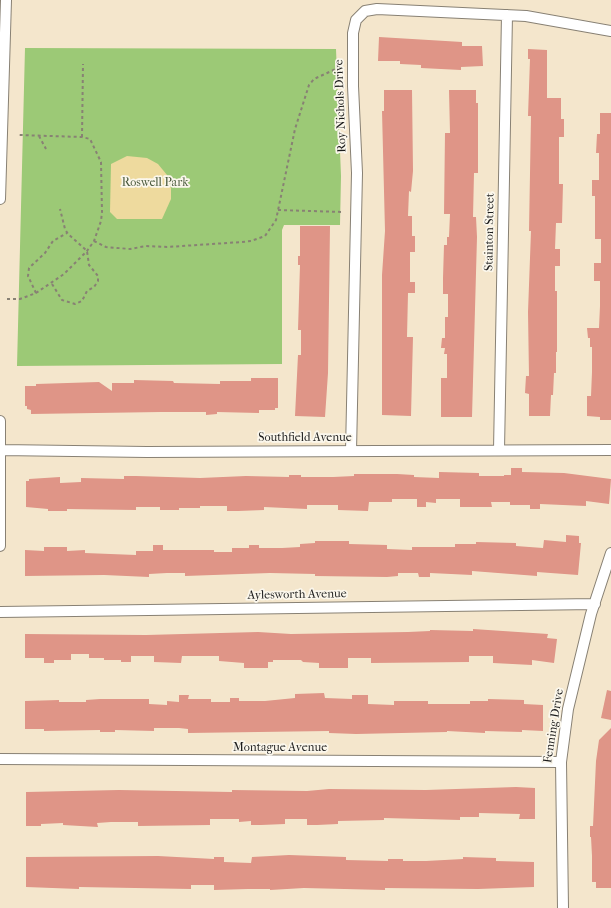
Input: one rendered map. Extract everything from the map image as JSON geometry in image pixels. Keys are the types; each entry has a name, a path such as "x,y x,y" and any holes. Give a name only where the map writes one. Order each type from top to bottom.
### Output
{"street":[{"path":"0,199 6,0"},
{"name":"Roy Nichols Drive","path":"352,451 357,173 353,86 353,33 356,20 365,12 378,8 526,16 611,31"},
{"name":"Stainton Street","path":"500,450 506,15"},
{"path":"0,421 0,546"},
{"name":"Southfield Avenue","path":"0,450 611,450"},
{"name":"Fenning Drive","path":"563,908 561,762 568,709 595,604 611,553"},
{"name":"Aylesworth Avenue","path":"0,612 595,604"},
{"name":"Montague Avenue","path":"0,759 561,762"}],"path":[{"path":"82,137 83,64"},
{"path":"94,241 106,247 121,248 251,241 265,236 270,231 278,210 295,129 309,84 314,79 338,68"},
{"path":"7,300 20,299 36,293 52,284 86,251 94,241 101,221 102,212 102,167 93,142 82,137 19,135"},
{"path":"39,136 46,149"},
{"path":"52,284 58,296 66,303 75,304 82,301 87,291 94,287 98,281 98,276 89,265 86,251 67,233 60,209"},
{"path":"278,210 342,212"},
{"path":"36,293 28,276 29,268 45,252 53,241 67,233"}],"green space":[{"name":"Roswell Park","path":"25,48 336,49 341,176 340,225 284,225 282,230 282,364 17,366"}],"sand":[{"path":"127,156 147,158 158,164 167,175 171,188 171,199 162,219 117,219 110,212 111,164"}],"building":[{"path":"379,37 462,42 462,46 482,46 483,66 461,67 461,70 421,68 421,65 400,64 400,61 378,61"},
{"path":"528,49 547,50 547,98 561,98 561,119 564,119 564,137 559,137 559,184 563,184 562,223 556,223 555,249 560,249 560,266 555,266 555,291 557,291 557,352 553,395 551,395 550,416 529,416 529,394 525,393 526,376 529,376 528,312 531,231 529,231 531,116 528,116 530,59 528,59"},
{"path":"384,90 412,90 413,171 411,192 409,191 408,216 412,216 412,236 415,236 415,252 410,252 410,282 415,282 415,293 408,293 407,337 413,337 411,416 382,415 382,275 385,231 382,111 384,111"},
{"path":"449,90 476,90 476,103 478,103 478,173 474,173 473,217 476,217 477,237 472,417 441,417 441,378 447,378 447,354 444,354 445,348 441,348 442,338 445,338 445,317 448,317 448,294 443,294 443,278 444,245 447,245 447,237 449,237 450,214 444,214 445,133 450,133"},
{"path":"600,113 611,113 611,420 600,420 600,417 587,416 587,396 591,396 592,347 590,347 590,338 588,338 587,328 599,328 600,306 600,281 594,281 594,263 601,263 601,239 595,239 595,196 592,196 592,180 599,180 599,153 596,153 597,134 600,134"},
{"path":"300,226 330,226 328,373 325,417 295,416 298,355 301,355 301,330 298,330 300,265 298,265 298,256 300,256"},
{"path":"251,378 278,378 278,408 275,408 275,410 259,410 259,413 217,412 217,414 206,415 206,412 31,414 31,410 27,409 27,406 25,406 25,386 36,386 36,384 99,382 112,391 112,383 134,383 134,380 220,384 220,381 251,381"},
{"path":"511,468 522,468 522,472 564,473 611,479 609,504 586,501 586,506 540,504 540,509 530,509 530,505 510,505 510,502 491,502 492,507 460,507 460,499 436,499 436,503 426,502 426,507 417,507 417,499 392,499 392,502 369,502 368,511 338,510 338,505 307,505 307,509 264,507 264,510 238,511 227,511 227,506 200,506 200,508 179,508 179,510 160,510 160,507 136,507 136,510 67,509 67,511 48,511 48,509 26,507 26,481 29,481 29,479 60,477 60,483 81,482 81,478 124,479 124,476 200,478 246,476 289,477 289,475 301,475 301,477 333,477 354,476 354,474 397,474 414,475 414,477 439,478 439,472 479,473 479,476 504,476 511,475"},
{"path":"566,535 579,536 579,543 581,543 578,575 537,572 537,576 472,571 472,575 430,573 430,577 419,577 418,573 398,573 398,576 387,577 315,576 315,574 270,573 185,576 185,573 167,573 149,574 149,577 104,575 25,576 25,550 44,551 44,547 67,547 67,551 85,550 85,553 136,555 136,551 153,551 153,545 163,545 163,550 214,550 214,552 232,552 232,548 249,548 249,545 259,545 259,548 300,547 300,544 315,543 315,541 349,541 349,544 387,545 387,549 412,550 412,547 455,547 455,544 476,544 476,542 516,543 516,546 543,548 544,540 566,542"},
{"path":"473,629 548,634 547,638 557,639 554,663 532,660 532,665 493,663 493,656 469,656 469,662 371,663 371,658 348,658 348,668 319,668 319,663 303,662 301,660 273,660 273,662 268,662 268,668 244,668 244,663 219,661 219,656 182,656 181,663 154,662 154,656 131,656 131,662 121,662 121,660 104,660 104,658 89,658 89,654 71,654 71,660 54,660 54,663 44,663 44,658 25,658 25,634 146,635 258,632 291,634 408,632 430,630 473,631"},
{"path":"607,690 611,691 611,720 601,718"},
{"path":"324,693 325,698 352,699 352,695 368,695 368,704 394,705 394,701 428,701 428,704 470,704 470,701 488,701 488,699 524,700 524,704 543,705 543,731 485,731 485,733 447,731 356,734 329,733 329,731 188,733 188,729 179,728 154,728 154,731 115,730 115,732 100,732 100,730 44,731 44,729 25,729 25,701 59,700 59,702 86,702 86,700 100,699 149,699 149,704 167,705 167,701 179,702 179,695 189,695 188,699 211,699 211,702 230,702 230,698 239,698 239,701 265,701 295,698 295,694"},
{"path":"611,728 611,888 596,888 596,882 592,882 590,826 593,826 596,761 599,740"},
{"path":"516,787 535,788 535,819 519,819 520,814 479,813 479,817 460,817 460,820 384,818 384,820 338,821 338,824 317,825 307,825 307,819 285,819 285,824 251,825 251,821 239,822 239,819 210,819 210,825 138,826 138,822 111,822 97,823 98,827 63,825 63,823 41,824 41,826 26,826 26,792 119,790 232,792 232,790 426,790"},
{"path":"289,855 346,857 346,860 388,861 388,859 403,859 403,861 426,861 463,859 463,857 496,858 496,861 534,862 534,887 478,889 385,888 385,890 304,888 270,890 214,890 214,885 191,885 191,889 79,887 79,889 26,887 26,857 158,856 214,859 214,857 224,857 224,862 251,863 252,857"}]}
